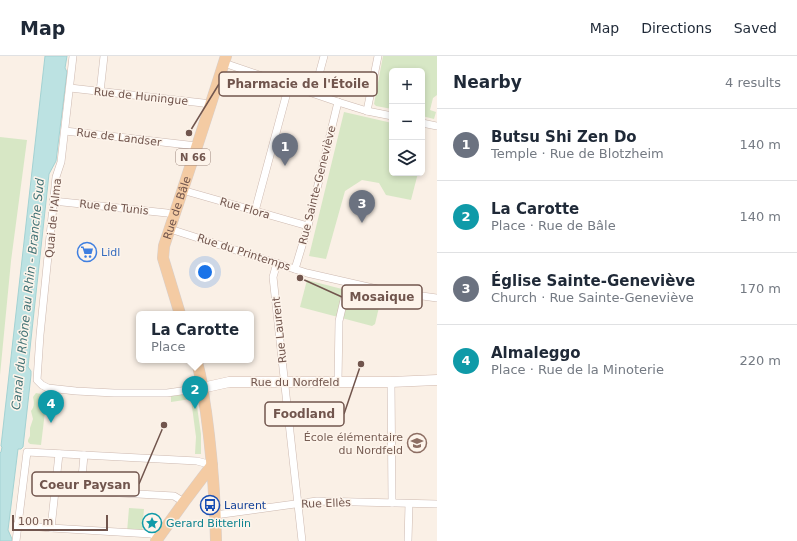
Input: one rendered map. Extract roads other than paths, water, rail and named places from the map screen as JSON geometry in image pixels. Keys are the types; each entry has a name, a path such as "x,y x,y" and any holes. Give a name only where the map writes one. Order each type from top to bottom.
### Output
{"main road":[{"name":"Rue de Bâle","path":"179,311 163,258 164,246 225,59"},
{"path":"197,363 210,440 216,515 216,541"},
{"name":"Rue du Nordfeld","path":"202,388 229,382 391,382 437,380"},
{"path":"157,539 212,465"}],"street":[{"name":"Quai de l'Alma","path":"73,56 61,162 56,177 53,201 37,380 48,388 114,393 150,393 202,388"},
{"path":"100,92 104,56"},
{"path":"314,93 324,56"},
{"path":"367,111 378,56"},
{"path":"225,59 289,85 338,102 367,111 389,115"},
{"path":"255,211 289,85"},
{"name":"Rue de Huningue","path":"70,88 211,105"},
{"name":"Rue Sainte-Geneviève","path":"295,269 308,226 338,102"},
{"path":"425,124 437,126"},
{"name":"Rue de Landser","path":"65,130 197,146"},
{"name":"Rue Flora","path":"182,190 308,226"},
{"name":"Rue de Tunis","path":"53,201 174,215"},
{"name":"Rue du Printemps","path":"170,228 306,273 386,291 437,298"},
{"name":"Rue Laurent","path":"277,263 273,277 302,541"},
{"path":"338,382 339,321 348,283"},
{"path":"391,382 392,503"},
{"path":"16,541 27,452 197,461 212,465"},
{"path":"51,528 59,454"},
{"path":"84,455 81,489 83,491 174,496 184,502"},
{"name":"Rue Ellès","path":"216,515 317,501 437,504"},
{"path":"408,541 409,504"},
{"path":"18,525 151,534 157,539"}],"water":[{"name":"Canal du Rhône au Rhin - Branche Sud","path":"45,56 67,56 65,68 67,72 56,161 49,174 28,367 31,371 31,375 23,447 18,449 8,530 12,541 0,541 0,453 2,447"}],"place":[{"name":"Pharmacie de l'Étoile","path":"189,133"},
{"name":"Butsu Shi Zen Do","path":"285,166"},
{"name":"Église Sainte-Geneviève","path":"362,223"},
{"name":"Lidl","path":"87,252"},
{"name":"Mosaique","path":"300,278"},
{"name":"Foodland","path":"361,364"},
{"name":"La Carotte","path":"195,409"},
{"name":"Almaleggo","path":"51,423"},
{"name":"Coeur Paysan","path":"164,425"},
{"name":"École élémentaire du Nordfeld","path":"417,443"},
{"name":"Laurent","path":"210,505"},
{"name":"Gerard Bitterlin","path":"152,523"}]}
